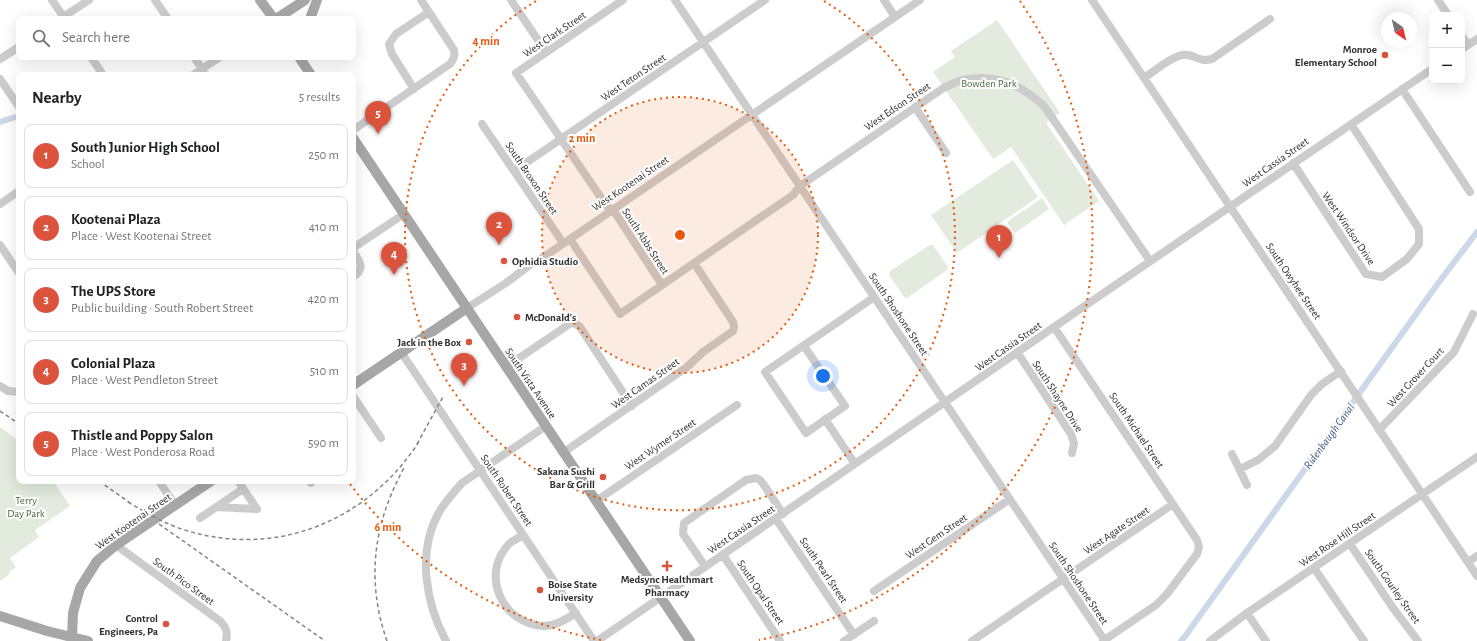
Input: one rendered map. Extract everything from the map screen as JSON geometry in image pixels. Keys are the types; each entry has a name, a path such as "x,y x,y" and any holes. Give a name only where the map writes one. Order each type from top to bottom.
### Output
{"main road":[{"path":"260,0 273,16"},
{"path":"280,16 305,0"},
{"path":"311,16 317,0"},
{"path":"302,60 309,72"},
{"name":"South Vista Avenue","path":"356,142 690,641"},
{"name":"West Kootenai Street","path":"356,382 466,308"},
{"name":"West Kootenai Street","path":"72,639 74,613 80,588 97,561 116,545 206,484"},
{"path":"0,616 72,639 88,641"}],"street":[{"path":"52,0 62,16"},
{"path":"66,16 89,0"},
{"path":"155,0 166,16"},
{"path":"356,128 450,64 455,55 452,46 421,0"},
{"path":"511,0 546,52"},
{"name":"West Clark Street","path":"516,72 623,0"},
{"name":"South Shoshone Street","path":"675,0 1104,641"},
{"name":"West Teton Street","path":"514,171 765,0"},
{"path":"884,0 895,17"},
{"name":"West Kootenai Street","path":"466,308 504,284 531,264 920,0"},
{"name":"South Owyhee Street","path":"1092,0 1477,576"},
{"path":"1438,0 1446,12"},
{"path":"414,89 392,54 389,44 396,34 429,12"},
{"path":"1144,78 1176,56 1189,55 1199,60 1206,61 1212,59 1270,19"},
{"path":"1465,47 1477,39"},
{"path":"0,59 16,49"},
{"path":"93,60 101,72"},
{"path":"196,60 204,72 217,60"},
{"name":"West Cassia Street","path":"595,641 723,555 1429,71"},
{"name":"South Abbs Street","path":"516,72 606,205 616,214 662,285"},
{"name":"West Edson Street","path":"620,314 793,195 800,186 942,89 961,80 981,78 1004,80 1032,95 1044,106 1150,261"},
{"path":"0,79 16,103"},
{"path":"1402,89 1470,192"},
{"path":"915,107 946,154"},
{"name":"South Broxon Street","path":"482,124 514,171 620,314"},
{"name":"West Windsor Drive","path":"1293,163 1366,274 1382,277 1407,259 1419,244 1419,229 1351,124"},
{"path":"0,204 16,193"},
{"path":"356,246 404,214"},
{"path":"0,245 16,265"},
{"path":"356,256 361,267 360,272 356,275"},
{"name":"West Camas Street","path":"564,452 687,367 703,352 730,334 734,327 733,322 694,263"},
{"path":"804,346 845,406 806,433 765,372 874,298"},
{"name":"West Grover Court","path":"1379,430 1454,352 1473,314"},
{"path":"506,367 570,323 576,324 580,327 632,406"},
{"name":"South Michael Street","path":"1054,327 1197,540 1199,547 1197,554 1167,594 1156,605 1104,641"},
{"name":"South Robert Street","path":"401,352 595,641"},
{"name":"South Shayne Drive","path":"1017,352 1071,434 1074,443 1072,453"},
{"path":"1240,469 1258,460 1275,446 1311,395 1322,384 1341,371"},
{"path":"0,386 8,391 16,392"},
{"path":"356,400 381,438"},
{"name":"West Wymer Street","path":"596,501 737,405"},
{"path":"825,419 855,464"},
{"path":"446,641 436,619 427,584 427,556 429,541 437,516 462,483 546,426"},
{"path":"1232,454 1247,485"},
{"name":"West Rose Hill Street","path":"1210,641 1248,613 1477,457"},
{"name":"South Pearl Street","path":"705,566 683,534 684,523 746,480 756,478 760,480 779,516 854,635"},
{"path":"161,484 175,505"},
{"path":"216,507 257,509 240,484"},
{"path":"200,518 243,489"},
{"name":"West Gem Street","path":"874,591 1010,499"},
{"name":"West Agate Street","path":"972,641 1173,504"},
{"path":"523,535 510,544 500,557 496,573 497,589 503,604 514,616 529,624 545,626 561,622 576,613"},
{"name":"South Gourley Street","path":"1350,544 1393,608 1418,641"},
{"name":"South Pico Street","path":"116,545 220,621 226,627 226,641"},
{"name":"South Opal Street","path":"723,555 780,641"},
{"path":"1468,562 1477,556"},
{"path":"1314,568 1364,641"},
{"path":"1248,613 1266,641"},
{"path":"844,641 874,621"}],"green space":[{"name":"Bowden Park","path":"997,20 1060,113 1046,123 1099,201 1064,225 1011,147 993,159 933,72 955,57 951,51"},
{"path":"1013,160 1038,197 957,253 931,215"},
{"path":"1042,198 1049,209 1015,233 1007,222 1024,210 1027,214 1025,210"},
{"path":"930,245 933,245 948,267 947,270 907,298 904,297 889,275 890,271"},
{"name":"Terry Day Park","path":"0,427 16,439 16,484 55,484 70,506 35,530 39,537 10,558 16,567 9,572 10,574 0,581"}],"waterway":[{"path":"0,122 16,117"},
{"name":"Ridenbaugh Canal","path":"1181,641 1439,282 1477,232"}],"railway":[{"path":"417,444 444,395"},
{"path":"0,411 16,422"},
{"path":"128,502 173,526 188,531 222,538 256,539 289,535 320,525 349,511 376,491 399,468 420,440"},
{"path":"387,641 380,619 376,597 376,553 379,532 385,510 404,468"},
{"path":"103,484 133,505"},
{"path":"159,524 325,641"}],"place":[{"name":"Monroe Elementary School","path":"1385,55"},
{"name":"Thistle and Poppy Salon","path":"378,134"},
{"name":"Kootenai Plaza","path":"499,245"},
{"name":"South Junior High School","path":"999,258"},
{"name":"Ophidia Studio","path":"504,261"},
{"name":"Colonial Plaza","path":"394,275"},
{"name":"McDonald's","path":"517,317"},
{"name":"Jack in the Box","path":"469,342"},
{"name":"The UPS Store","path":"464,386"},
{"name":"Sakana Sushi Bar & Grill","path":"603,477"},
{"name":"Medsync Healthmart Pharmacy","path":"667,566"},
{"name":"Boise State University","path":"540,590"},
{"name":"Control Engineers, Pa","path":"166,624"}]}
